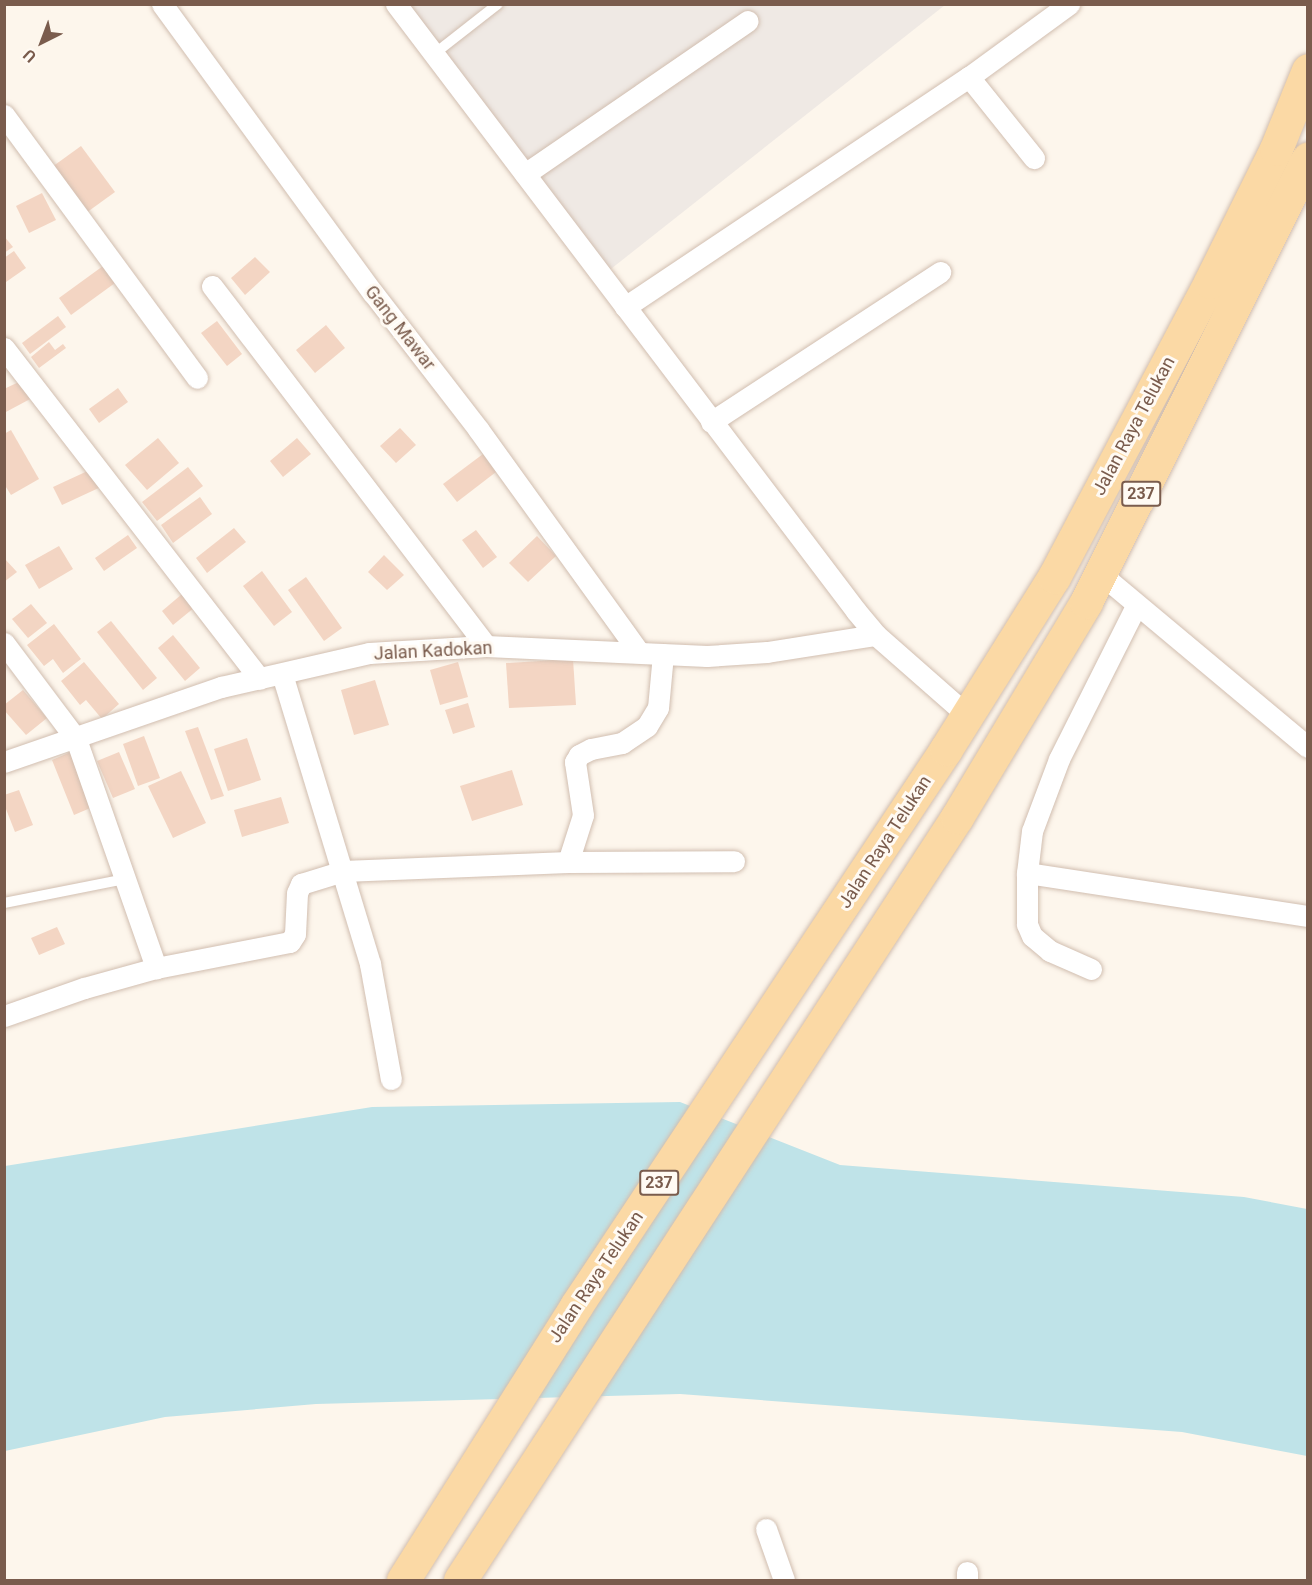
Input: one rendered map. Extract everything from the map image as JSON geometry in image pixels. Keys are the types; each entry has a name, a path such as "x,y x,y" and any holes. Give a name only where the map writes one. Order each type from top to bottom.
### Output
{"main road":[{"name":"Jalan Raya Telukan","path":"403,1581 576,1306 968,715 1054,578 1210,282 1276,149 1308,70"},
{"name":"Jalan Raya Telukan","path":"460,1581 957,817 1102,575 1307,160"}],"street":[{"name":"Gang Mawar","path":"162,4 373,293 478,429 639,652"},
{"path":"396,4 711,422 876,635 968,715"},
{"path":"625,307 969,77 1069,4"},
{"path":"525,174 748,21"},
{"path":"969,77 1034,158"},
{"path":"4,115 197,378"},
{"path":"1276,149 1307,160"},
{"path":"711,422 940,272"},
{"path":"212,286 486,646"},
{"path":"4,348 260,679"},
{"path":"1102,575 1136,606 1308,747"},
{"path":"1091,969 1050,951 1032,936 1027,924 1027,873 1032,831 1046,789 1136,606"},
{"name":"Jalan Kadokan","path":"4,762 221,687 369,653 486,646 707,656 767,652 876,635"},
{"path":"4,643 76,739 156,968"},
{"path":"568,862 583,815 575,762 579,755 591,749 622,742 646,726 658,708 663,654"},
{"path":"282,674 370,964 391,1079"},
{"path":"4,1016 84,988 156,968 290,942 295,934 297,893 302,884 343,871 568,862 734,861"},
{"path":"1027,873 1308,916"},
{"path":"766,1529 784,1581"}],"lane":[{"path":"434,54 491,7"},
{"path":"4,903 125,879"}],"shaded area":[{"path":"395,5 945,5 602,276"}],"water":[{"path":"680,1102 840,1165 1244,1197 1307,1209 1307,1456 1182,1432 680,1394 316,1404 165,1417 5,1451 5,1166 372,1107"}],"building":[{"path":"81,146 115,192 86,213 52,167"},
{"path":"42,193 56,220 29,233 16,206"},
{"path":"4,236 13,247 4,253"},
{"path":"14,251 26,268 6,282 4,258"},
{"path":"255,257 270,272 245,295 231,278"},
{"path":"103,266 115,283 71,315 59,298"},
{"path":"58,316 66,327 30,354 22,343"},
{"path":"217,321 242,354 227,366 201,333"},
{"path":"326,325 345,348 315,373 296,350"},
{"path":"49,342 55,350 63,344 66,348 39,368 31,357"},
{"path":"23,380 32,398 4,413 4,389"},
{"path":"118,388 128,402 99,423 89,409"},
{"path":"400,428 416,445 396,463 380,446"},
{"path":"11,430 39,479 11,495 4,484 4,434"},
{"path":"158,438 179,463 147,490 125,465"},
{"path":"297,438 311,454 283,477 270,461"},
{"path":"483,454 496,472 457,502 443,484"},
{"path":"188,467 203,486 157,521 142,502"},
{"path":"94,468 103,486 62,505 53,487"},
{"path":"200,497 212,514 173,543 161,525"},
{"path":"234,528 246,542 207,573 196,558"},
{"path":"476,530 497,557 483,568 462,540"},
{"path":"128,535 137,548 104,571 95,558"},
{"path":"537,536 556,556 528,582 509,563"},
{"path":"59,546 73,569 39,589 25,565"},
{"path":"384,555 404,575 387,590 368,572"},
{"path":"4,558 17,572 4,582"},
{"path":"262,571 292,612 274,626 243,586"},
{"path":"306,577 342,628 324,641 288,590"},
{"path":"188,589 200,603 173,625 162,611"},
{"path":"31,604 47,623 28,638 12,619"},
{"path":"111,621 157,678 143,690 97,632"},
{"path":"54,624 81,659 63,673 53,659 44,666 27,645"},
{"path":"173,635 200,668 185,681 158,648"},
{"path":"573,659 576,705 509,708 506,663"},
{"path":"84,662 119,704 102,719 86,700 80,705 61,681"},
{"path":"458,662 468,697 440,705 430,670"},
{"path":"375,680 389,725 354,735 341,690"},
{"path":"23,690 47,718 26,735 4,710 4,705"},
{"path":"468,703 475,727 453,734 445,710"},
{"path":"198,727 224,796 211,800 185,731"},
{"path":"144,736 160,778 138,786 123,744"},
{"path":"247,738 261,780 228,791 214,749"},
{"path":"73,751 95,806 74,815 52,760"},
{"path":"119,752 135,789 113,798 97,761"},
{"path":"512,770 523,805 472,821 460,786"},
{"path":"181,771 206,823 173,838 148,786"},
{"path":"19,790 33,825 15,832 4,804 4,795"},
{"path":"281,797 289,823 242,837 234,810"},
{"path":"57,927 65,944 39,955 31,938"}]}
